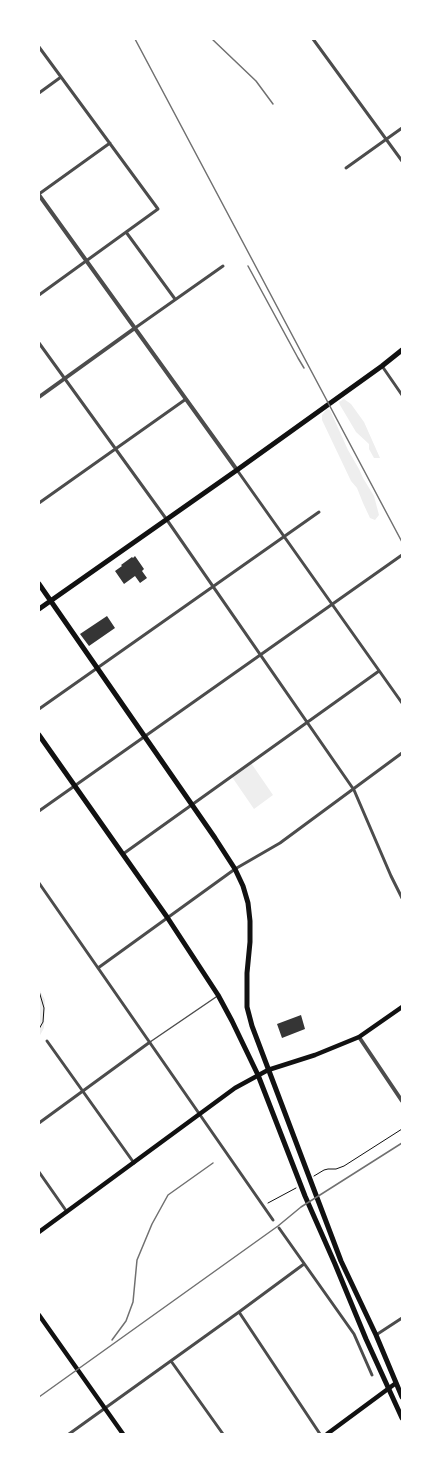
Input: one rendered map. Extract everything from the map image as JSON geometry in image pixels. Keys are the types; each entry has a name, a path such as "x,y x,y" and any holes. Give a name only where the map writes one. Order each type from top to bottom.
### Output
{"main road":[{"path":"39,609 167,520 382,366 402,350"},
{"path":"39,584 215,838 235,869 243,886 248,903 250,921 247,1007 252,1026 341,1261 376,1335 402,1397"},
{"path":"39,735 167,917 218,996 232,1021 258,1075 305,1196 388,1389 402,1418"},
{"path":"39,1232 235,1088 268,1070 315,1055 359,1038 402,1007"},
{"path":"39,1315 123,1434"},
{"path":"327,1434 396,1383"}],"street":[{"path":"313,39 402,161"},
{"path":"39,47 158,209 39,295"},
{"path":"39,93 61,77"},
{"path":"346,168 402,128"},
{"path":"110,143 39,194 402,703"},
{"path":"126,232 175,300"},
{"path":"39,397 223,266"},
{"path":"39,343 214,586 354,790 402,898"},
{"path":"382,366 402,395"},
{"path":"39,503 186,399"},
{"path":"39,710 319,512"},
{"path":"39,811 144,736 261,656 402,555"},
{"path":"123,854 379,671"},
{"path":"98,968 235,869 280,843 354,790 402,753"},
{"path":"39,883 273,1220"},
{"path":"359,1038 402,1101"},
{"path":"47,1041 134,1163"},
{"path":"39,1123 150,1042"},
{"path":"39,1172 67,1212"},
{"path":"279,1228 354,1334 372,1375"},
{"path":"69,1434 240,1312 304,1264"},
{"path":"240,1312 320,1434"},
{"path":"376,1335 402,1318"},
{"path":"172,1361 223,1434"}],"lane":[{"path":"150,1042 218,996"}],"path":[{"path":"39,991 44,1008 43,1022 39,1028"},
{"path":"316,1175 328,1169 336,1169 344,1166 402,1130"},
{"path":"264,1206 296,1188"}],"shaded area":[{"path":"344,399 351,404 364,422 380,458 374,458 369,449 369,444 356,432 340,405 339,402"},
{"path":"327,409 330,410 348,450 374,496 379,515 375,520 370,518 357,488 351,481 322,420 322,415"},
{"path":"251,763 273,795 254,809 232,777"},
{"path":"39,989 45,1000 44,1028 39,1037"}],"building":[{"path":"135,556 144,569 142,571 147,578 140,583 135,576 124,584 115,571"},
{"path":"107,616 115,628 89,646 80,634"},
{"path":"301,1015 305,1029 282,1038 277,1024"}],"railway":[{"path":"135,39 402,542"},
{"path":"212,39 256,81 273,104"},
{"path":"248,266 304,368"},
{"path":"39,1397 278,1226 301,1207 402,1143"},
{"path":"112,1340 126,1321 133,1302 137,1260 152,1224 168,1195 213,1163"}]}
